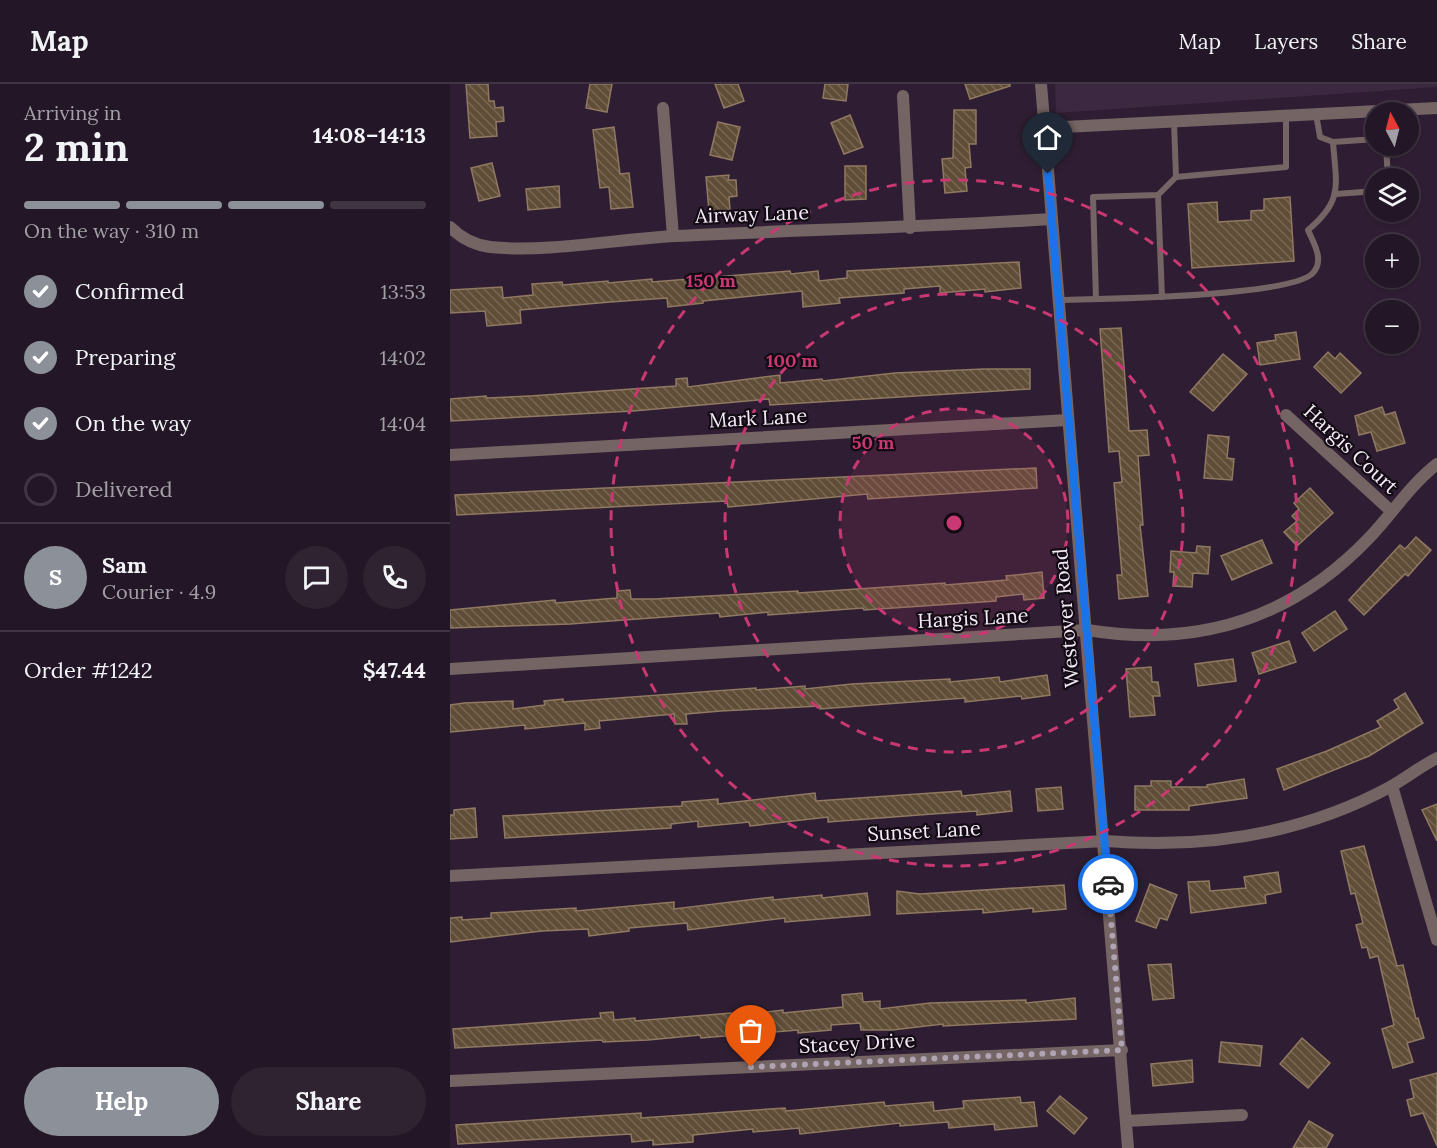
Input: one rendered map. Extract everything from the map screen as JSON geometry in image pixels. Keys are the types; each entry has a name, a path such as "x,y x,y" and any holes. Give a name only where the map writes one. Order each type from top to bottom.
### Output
{"street":[{"name":"Westover Road","path":"1041,84 1105,841 1128,1148"},
{"path":"903,96 910,228"},
{"path":"663,108 673,236"},
{"path":"1044,128 1437,108"},
{"name":"Airway Lane","path":"453,230 471,243 489,247 540,247 673,236 910,228 1052,219"},
{"name":"Hargis Court","path":"1286,416 1390,511"},
{"name":"Mark Lane","path":"450,454 1068,420"},
{"name":"Hargis Lane","path":"450,669 1087,630 1146,637 1208,631 1268,612 1295,598 1332,572 1371,536 1403,495 1437,464"},
{"name":"Sunset Lane","path":"450,876 1105,841 1188,844 1263,834 1343,809 1392,786 1437,758"},
{"path":"1392,786 1437,940"},
{"name":"Stacey Drive","path":"450,1081 1122,1050"},
{"path":"1126,1121 1242,1115"}],"lane":[{"path":"1317,114 1320,137 1333,142 1365,140"},
{"path":"1096,299 1093,198 1158,195 1176,177 1286,167 1286,116"},
{"path":"1174,121 1176,177"},
{"path":"1058,300 1162,297 1276,287 1299,281 1314,272 1318,260 1317,250 1308,230 1324,216 1336,194 1333,142"},
{"path":"1336,194 1365,192"},
{"path":"1158,195 1162,297"}],"shaded area":[{"path":"1055,84 1437,84 1437,87 1056,113"}],"building":[{"path":"466,84 488,84 489,101 494,101 495,108 503,107 504,121 496,122 497,136 470,138"},
{"path":"590,84 612,84 607,112 586,108"},
{"path":"715,84 738,84 744,101 724,108"},
{"path":"825,84 848,84 846,101 823,98"},
{"path":"965,84 1010,84 1010,86 970,99"},
{"path":"954,110 976,110 976,144 969,144 971,167 965,168 967,191 945,193 942,159 953,158"},
{"path":"850,115 863,147 844,154 831,123"},
{"path":"718,122 740,127 732,160 710,155"},
{"path":"614,127 620,174 629,173 633,207 611,209 609,187 600,188 593,130"},
{"path":"492,163 500,196 479,201 471,168"},
{"path":"845,166 866,166 866,199 845,200"},
{"path":"729,175 728,180 736,180 737,196 729,197 730,210 709,211 706,177"},
{"path":"559,186 560,207 528,210 526,189"},
{"path":"1290,197 1294,261 1192,268 1188,204 1217,202 1218,222 1251,220 1251,211 1264,210 1264,199"},
{"path":"1019,262 1021,288 985,292 985,289 940,293 940,286 904,289 904,293 839,298 840,303 803,307 802,291 703,301 703,303 668,307 667,298 520,310 521,323 487,326 485,311 450,313 450,290 502,287 503,298 533,295 532,284 562,282 563,285 652,279 652,282 790,271 791,274 818,271 819,281 847,278 847,271"},
{"path":"1121,328 1129,431 1147,430 1149,455 1138,456 1143,525 1140,525 1148,596 1119,599 1117,575 1122,575 1114,483 1122,482 1119,451 1109,452 1100,329"},
{"path":"1296,332 1300,359 1260,365 1257,343 1276,340 1275,335"},
{"path":"1328,352 1335,359 1340,353 1361,373 1341,393 1314,367"},
{"path":"1223,354 1247,374 1213,411 1190,392"},
{"path":"1030,369 1030,389 770,405 769,399 633,411 451,421 450,399 676,386 676,379 687,378 688,387 780,375 780,383 895,373"},
{"path":"1382,407 1385,415 1395,412 1405,443 1377,451 1371,432 1359,435 1355,416"},
{"path":"1208,435 1229,437 1227,458 1234,459 1232,480 1204,478"},
{"path":"1036,468 1037,488 868,499 867,494 728,507 727,501 457,515 455,495"},
{"path":"1310,488 1333,513 1297,546 1284,532 1297,521 1292,516 1299,509 1294,503"},
{"path":"1416,537 1431,550 1408,576 1405,574 1364,615 1349,600 1400,545 1405,549"},
{"path":"1262,540 1272,563 1232,580 1221,556"},
{"path":"1197,546 1210,547 1208,574 1193,573 1192,587 1173,586 1174,572 1170,572 1171,551 1196,553"},
{"path":"1042,572 1044,598 1024,600 1023,594 996,597 996,601 864,610 863,608 768,615 768,612 720,617 719,613 570,624 450,628 450,610 555,600 556,603 617,598 617,591 630,590 631,599 798,591 798,593 1007,580 1006,576"},
{"path":"1335,611 1347,629 1314,651 1302,633"},
{"path":"1289,641 1296,662 1259,674 1252,653"},
{"path":"1233,659 1236,681 1198,686 1195,664"},
{"path":"1151,667 1152,682 1158,682 1160,696 1153,696 1155,715 1130,717 1126,669"},
{"path":"1047,675 1050,695 1022,699 1021,696 965,702 965,698 820,709 820,706 721,711 686,714 687,724 675,724 674,714 599,721 600,728 585,730 585,723 525,729 525,725 450,732 450,705 464,703 513,701 513,709 545,705 544,701 563,699 563,702 756,688 756,690 805,686 805,689 852,684 950,679 950,682 999,677 1000,682"},
{"path":"1405,693 1423,723 1369,756 1284,790 1277,769 1327,751 1381,727 1377,721 1399,708 1394,700"},
{"path":"1244,779 1247,798 1189,806 1189,810 1135,810 1135,786 1151,786 1151,781 1171,781 1171,787 1207,787 1207,785"},
{"path":"1061,787 1063,809 1038,811 1036,789"},
{"path":"961,791 962,796 1010,791 1012,811 977,815 977,811 828,822 828,817 750,826 749,822 698,827 698,821 671,824 671,828 505,838 503,816 682,806 682,802 718,799 718,804 815,793 816,801"},
{"path":"1437,804 1437,841 1422,810"},
{"path":"475,808 477,837 450,839 450,815 454,815 454,810"},
{"path":"1364,846 1397,966 1403,965 1416,1019 1418,1018 1424,1038 1407,1043 1413,1062 1393,1068 1382,1029 1394,1025 1378,956 1370,958 1367,947 1362,948 1356,925 1363,923 1355,893 1351,894 1341,851"},
{"path":"1278,872 1281,892 1265,895 1266,903 1191,913 1188,882 1209,881 1210,891 1246,888 1244,877"},
{"path":"1150,884 1177,895 1167,920 1160,918 1156,928 1136,921"},
{"path":"1064,885 1066,909 1033,912 1033,908 983,913 983,909 897,914 897,891 920,894"},
{"path":"867,893 870,915 785,922 785,918 688,930 687,923 629,928 629,931 589,936 588,929 542,931 450,942 450,918 462,917 462,920 491,918 491,913 576,908 576,911 674,902 674,909 773,897 773,900 822,895 822,898"},
{"path":"1171,964 1174,998 1153,1000 1148,965"},
{"path":"862,993 863,1002 880,1001 880,1009 930,1003 1026,1000 1026,1003 1075,998 1076,1019 943,1026 943,1024 892,1030 861,1030 860,1023 831,1025 831,1030 798,1033 798,1030 701,1038 700,1035 648,1040 603,1042 602,1040 455,1048 453,1029 601,1018 600,1013 613,1012 614,1020 635,1018 635,1021 731,1013 731,1016 783,1010 783,1013 843,1007 842,995"},
{"path":"1302,1038 1330,1063 1308,1088 1280,1064"},
{"path":"1221,1042 1262,1046 1260,1066 1219,1062"},
{"path":"1192,1060 1193,1082 1153,1086 1151,1064"},
{"path":"1437,1073 1437,1146 1423,1113 1411,1116 1407,1100 1414,1098 1410,1080"},
{"path":"1060,1096 1087,1118 1074,1134 1047,1111"},
{"path":"1020,1097 1021,1103 1034,1102 1037,1126 995,1130 994,1124 949,1128 948,1122 900,1126 900,1123 800,1134 799,1128 753,1132 753,1129 693,1135 693,1142 653,1145 653,1140 632,1142 631,1134 458,1144 456,1125 641,1113 641,1118 785,1108 786,1111 884,1102 885,1106 933,1102 934,1111 964,1108 963,1101"},
{"path":"1309,1121 1333,1135 1326,1148 1293,1148"}],"way so far":[{"path":"751,1067 1122,1050 1108,884"}],"route":[{"path":"1048,174 1108,884"}]}
